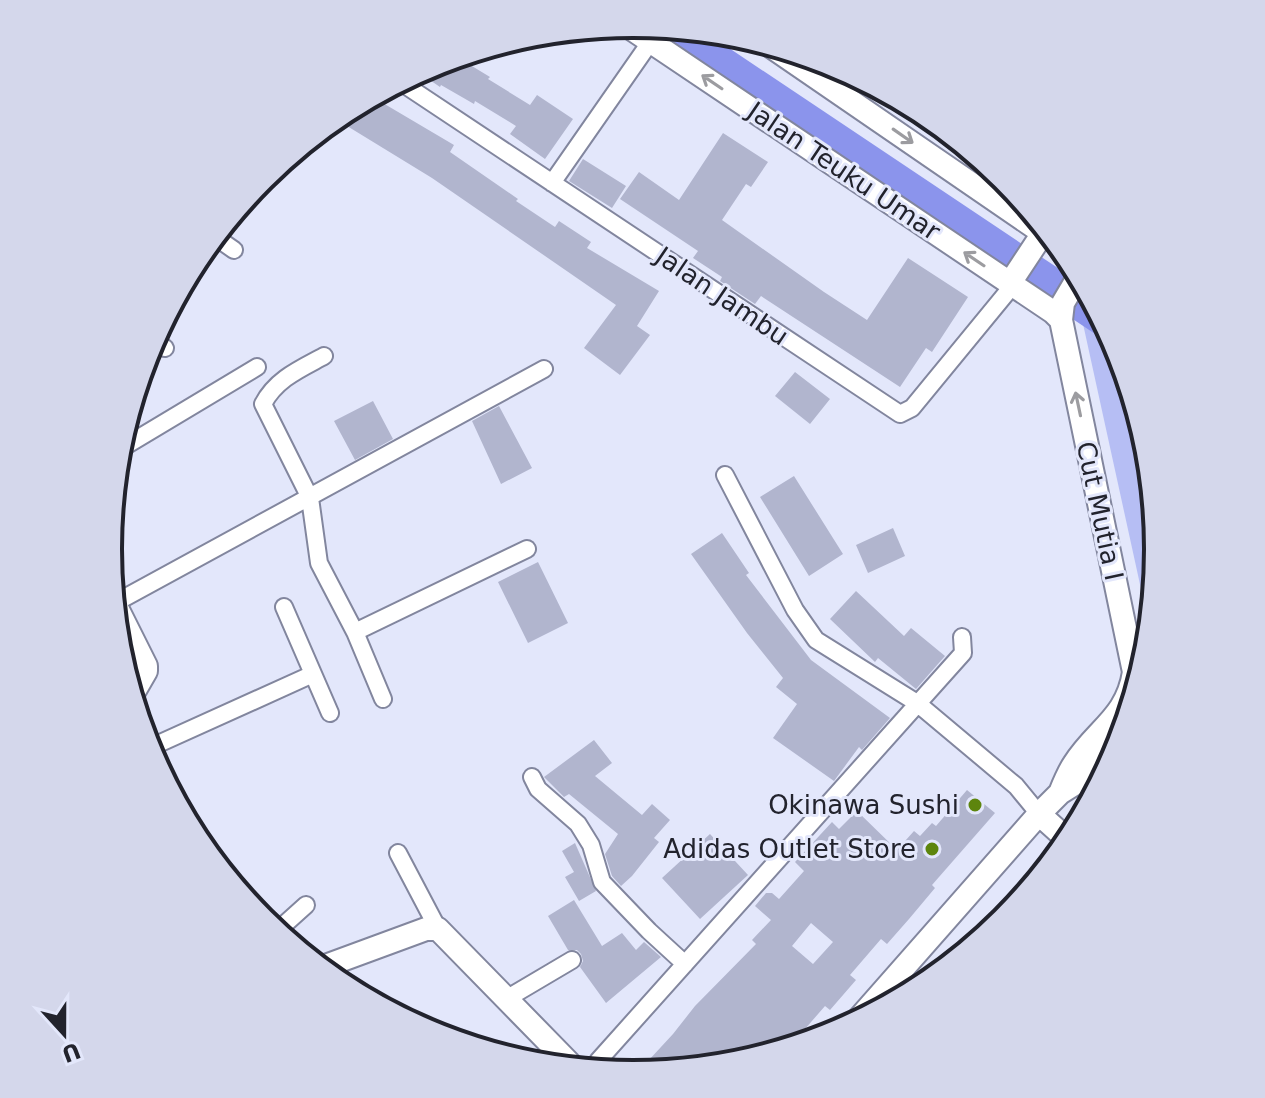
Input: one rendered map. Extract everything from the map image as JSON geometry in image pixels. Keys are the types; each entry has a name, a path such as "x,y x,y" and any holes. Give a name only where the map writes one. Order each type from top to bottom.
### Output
{"main road":[{"name":"Jalan Teuku Umar","path":"647,38 1062,311"},
{"path":"798,65 1032,231"},
{"path":"1014,279 1042,244"},
{"path":"1062,311 1072,290"},
{"name":"Cut Mutia I","path":"1062,311 1132,656"},
{"path":"128,629 146,666 139,682"},
{"name":"Cut Mutia I","path":"1060,793 1074,764 1115,716"},
{"path":"878,997 1039,814 1060,793 1094,768"},
{"path":"1039,814 1058,831"},
{"path":"334,963 426,929 438,929 561,1055"}],"street":[{"path":"552,183 651,41"},
{"name":"Jalan Jambu","path":"411,89 900,414 912,408 1014,279"},
{"path":"224,243 234,250"},
{"path":"324,356 284,378 269,392 263,404 310,498 319,563 355,632 383,699"},
{"path":"133,441 257,367"},
{"path":"124,595 310,498 544,369"},
{"path":"725,475 795,610 816,640 917,703 1016,786 1039,814"},
{"path":"355,632 527,549"},
{"path":"284,607 330,713"},
{"path":"600,1059 963,653 962,637"},
{"path":"159,743 313,674"},
{"path":"532,777 538,789 578,824 591,845 602,882 685,964"},
{"path":"398,853 438,929"},
{"path":"286,923 306,905"},
{"path":"506,999 572,960"}],"shaded area":[{"path":"1078,301 1105,353 1134,449 1144,549 1141,590"}],"building":[{"path":"469,65 530,105 537,95 573,119 545,159 510,134 516,126 475,101 474,104 430,80"},
{"path":"383,103 454,145 450,152 518,199 516,201 555,227 559,221 591,242 587,248 659,291 637,326 650,335 620,375 584,348 616,305 432,178 347,126"},
{"path":"723,133 768,162 751,187 746,184 722,220 824,292 867,320 908,258 968,297 932,352 926,348 900,387 761,296 755,304 720,281 722,277 693,258 698,251 620,199 639,172 679,200"},
{"path":"583,159 626,186 612,208 569,181"},
{"path":"795,372 830,399 810,424 775,396"},
{"path":"373,401 393,439 355,460 334,421"},
{"path":"499,406 532,468 501,484 472,421"},
{"path":"794,476 843,554 809,576 760,497"},
{"path":"893,528 905,556 868,573 856,545"},
{"path":"722,533 749,573 746,575 811,660 890,718 862,750 859,747 834,781 773,738 797,704 776,687 783,678 691,554"},
{"path":"538,562 568,623 528,643 498,582"},
{"path":"856,591 904,636 911,628 945,656 916,689 878,658 875,662 830,619"},
{"path":"594,740 612,763 595,776 642,815 652,804 670,820 654,838 659,842 621,886 612,876 605,854 618,834 569,794 564,797 544,777"},
{"path":"967,790 995,813 932,885 935,888 887,944 881,939 850,975 856,980 830,1010 825,1006 804,1030 765,1043 699,1056 649,1059 695,1006 756,944 752,940 771,920 755,906 766,893 772,893 779,899 804,871 795,862 832,822 839,829 857,811 897,850 914,831 920,836 932,823 936,826","holes":["811,923 833,942 813,964 792,946"]},
{"path":"710,834 748,875 700,919 662,878"},
{"path":"575,843 596,891 579,901 565,877 574,872 562,851"},
{"path":"574,900 602,946 622,933 636,950 644,942 661,957 606,1003 580,967 583,961 581,954 577,950 568,950 548,916"}],"waterway":[{"path":"688,41 1080,303"}],"place":[{"name":"Okinawa Sushi","path":"975,805"},
{"name":"Adidas Outlet Store","path":"932,849"}]}
